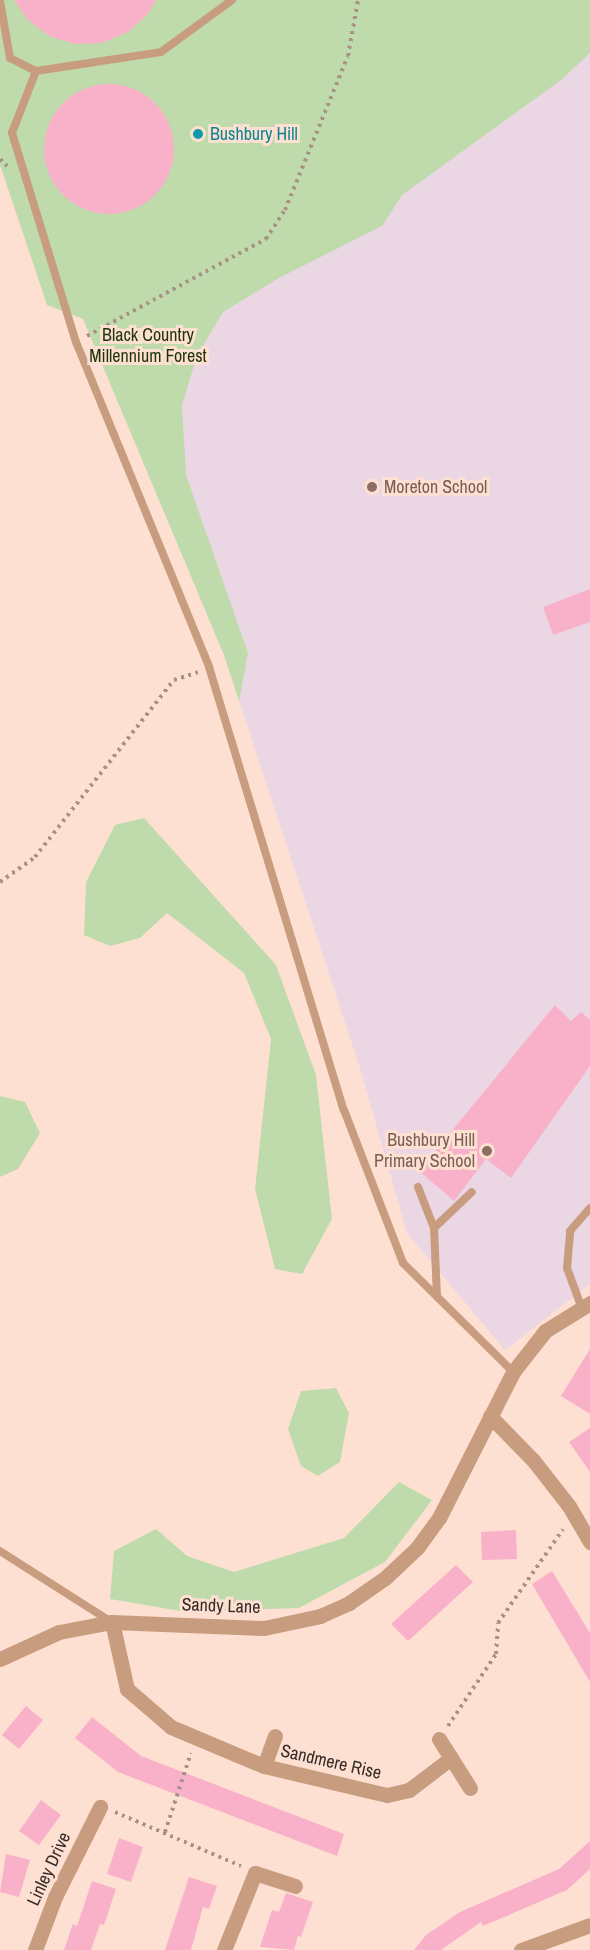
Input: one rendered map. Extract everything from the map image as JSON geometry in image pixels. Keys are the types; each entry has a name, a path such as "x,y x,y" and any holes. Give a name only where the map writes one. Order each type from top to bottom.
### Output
{"street":[{"name":"Sandy Lane","path":"0,1659 59,1632 112,1622 264,1628 320,1616 349,1603 385,1578 417,1548 439,1518 513,1372 545,1331 585,1304"},
{"path":"490,1416 533,1460 573,1514 590,1542"},
{"name":"Sandmere Rise","path":"112,1622 127,1689 171,1727 264,1766 387,1795 409,1790 451,1758"},
{"name":"Sandmere Rise","path":"264,1766 275,1736"},
{"path":"439,1739 470,1788"},
{"name":"Linley Drive","path":"35,1950 55,1897 100,1807"},
{"path":"224,1950 255,1873 295,1886"},
{"path":"521,1950 590,1925"}],"lane":[{"path":"0,1 10,58 36,71 161,52 232,0"},
{"path":"36,71 12,133 76,342 209,668 344,1110 403,1263 513,1372"},
{"path":"418,1187 434,1228 437,1296"},
{"path":"434,1228 472,1192"},
{"path":"585,1304 567,1268 570,1231 590,1208"},
{"path":"0,1551 112,1622"}],"path":[{"path":"76,342 266,239 285,210 348,56 358,0"},
{"path":"0,882 35,857 174,680 209,668"},
{"path":"439,1739 496,1654 498,1623 573,1514"},
{"path":"165,1832 196,1737"},
{"path":"100,1807 165,1832 255,1873"}],"shaded area":[{"name":"Moreton School","path":"590,20 590,1284 505,1350 407,1233 360,1068 224,655 83,319"}],"green space":[{"name":"Black Country Millennium Forest","path":"0,0 590,0 590,53 561,80 402,195 382,226 279,278 223,312 197,356 182,405 186,475 248,653 239,701 224,655 83,319 47,305 0,165"},
{"path":"144,818 276,965 316,1075 332,1219 302,1274 275,1269 255,1189 271,1039 244,973 167,913 140,938 110,946 84,935 86,882 115,825"},
{"path":"0,1096 25,1102 40,1133 18,1169 0,1177"},
{"path":"336,1388 349,1413 340,1462 318,1476 301,1466 288,1429 301,1391"},
{"path":"399,1482 432,1500 385,1562 299,1608 186,1612 110,1599 114,1551 156,1529 187,1556 234,1572 344,1538"}],"building":[{"path":"14,0 156,0 148,14 128,32 102,43 75,44 49,36 27,19"},
{"path":"109,84 134,89 155,103 169,124 174,149 169,174 155,195 134,209 109,214 84,209 63,195 49,174 44,149 49,124 63,103 84,89"},
{"path":"590,589 590,622 553,635 543,607"},
{"path":"555,1005 571,1021 581,1012 590,1020 590,1066 511,1178 486,1159 454,1201 419,1171"},
{"path":"590,1349 590,1414 561,1396"},
{"path":"590,1428 590,1472 569,1442"},
{"path":"516,1530 517,1559 482,1560 481,1532"},
{"path":"456,1565 473,1582 408,1641 391,1624"},
{"path":"552,1571 590,1633 590,1682 532,1584"},
{"path":"26,1706 43,1720 19,1749 2,1735"},
{"path":"92,1717 141,1756 344,1834 337,1856 118,1772 75,1738"},
{"path":"41,1800 61,1815 39,1845 19,1831"},
{"path":"119,1838 143,1847 131,1882 107,1874"},
{"path":"590,1841 590,1869 567,1890 483,1926 481,1922 441,1950 414,1950 426,1935 460,1912 559,1869"},
{"path":"6,1854 30,1860 19,1897 0,1892"},
{"path":"189,1877 217,1886 209,1909 203,1907 191,1950 165,1950"},
{"path":"92,1881 116,1889 104,1925 100,1924 91,1950 64,1950 73,1924 77,1926"},
{"path":"286,1893 313,1902 301,1937 298,1936 294,1950 260,1947 272,1910 279,1912"}],"place":[{"name":"Bushbury Hill","path":"198,134"},
{"name":"Moreton School","path":"372,487"},
{"name":"Bushbury Hill Primary School","path":"487,1151"}]}
